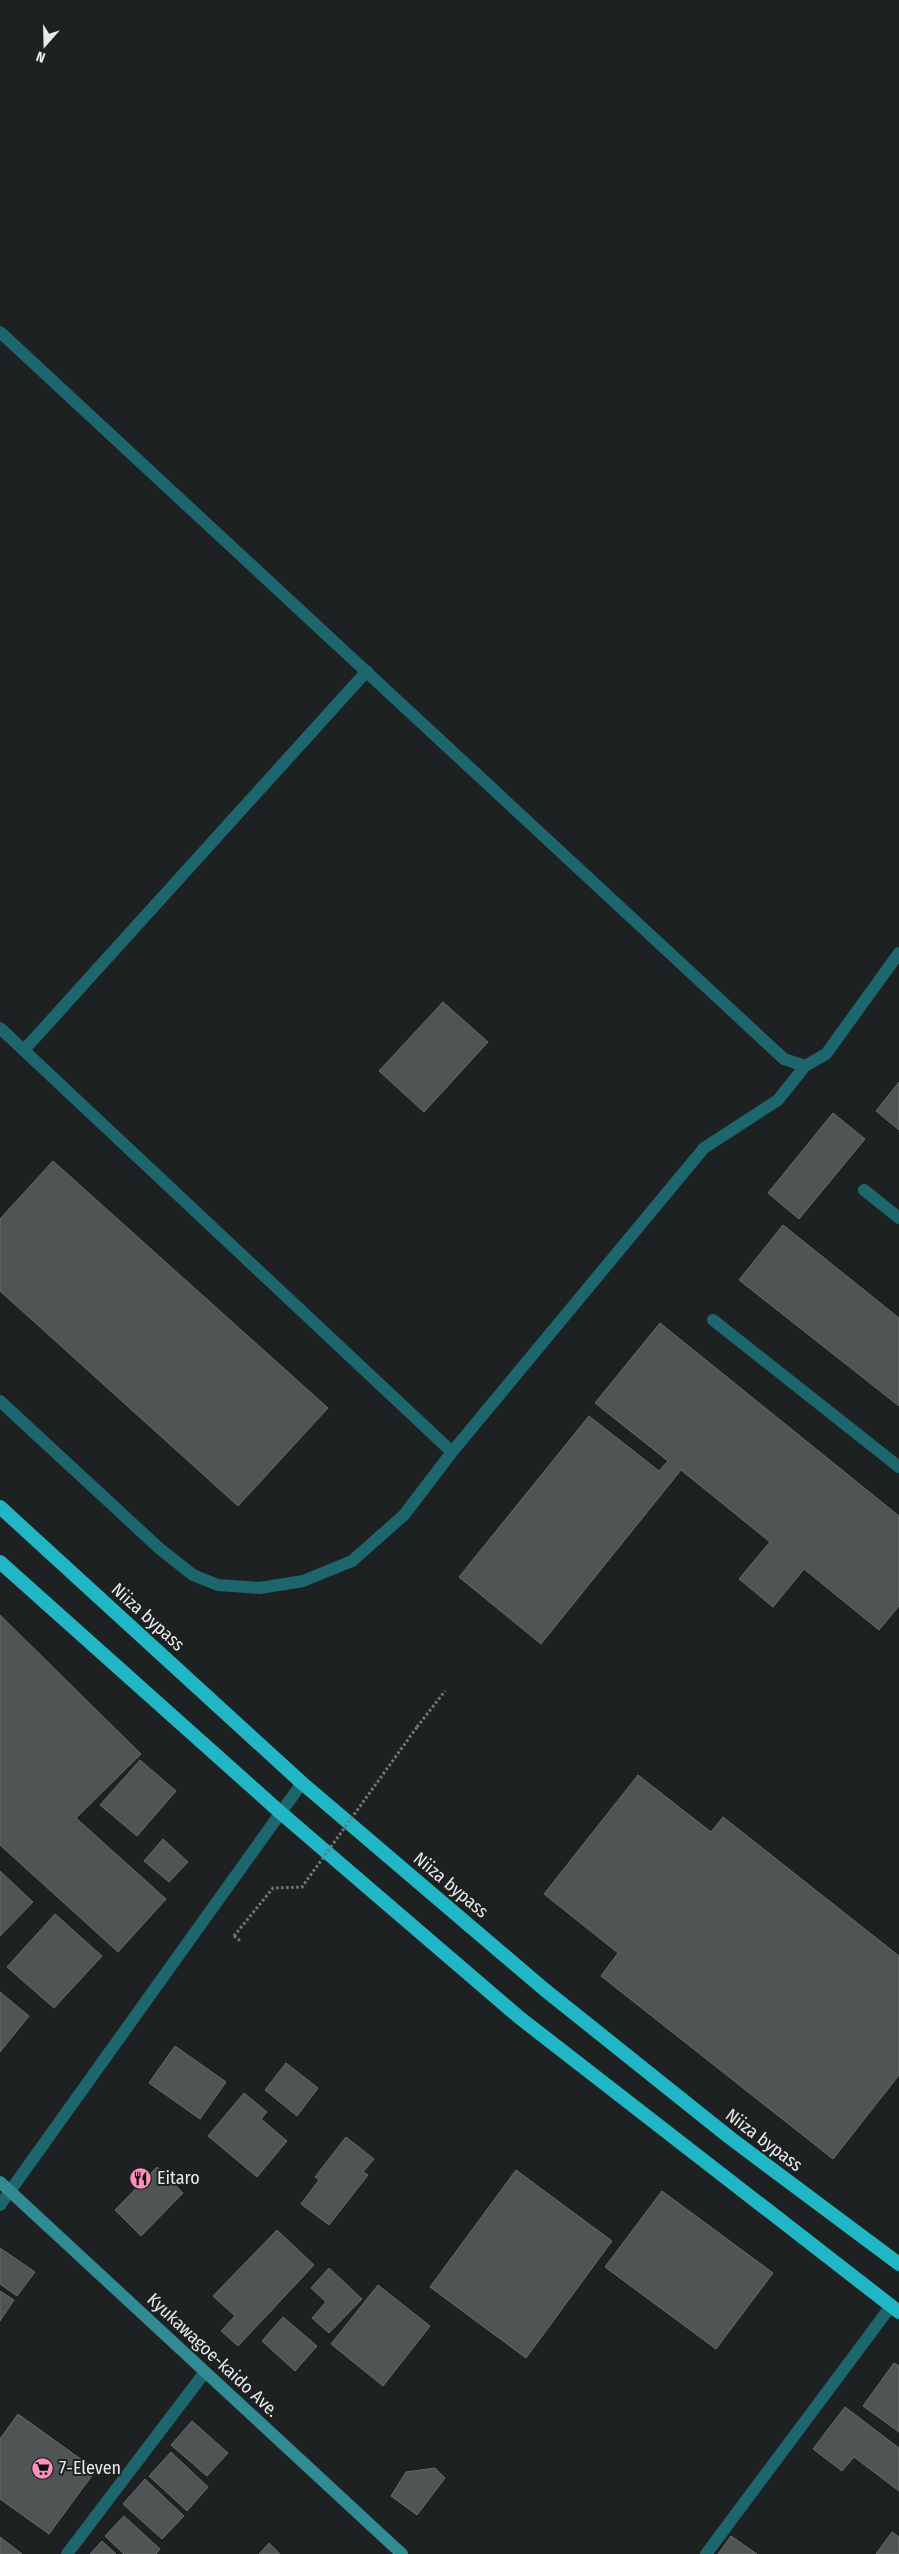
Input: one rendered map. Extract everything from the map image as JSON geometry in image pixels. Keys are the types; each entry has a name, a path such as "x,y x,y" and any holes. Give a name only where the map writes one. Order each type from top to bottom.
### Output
{"highway":[{"name":"Niiza bypass","path":"0,1507 302,1783 583,2020 729,2137 899,2264"},
{"path":"0,1562 281,1813 520,2018 895,2309"}],"main road":[{"name":"Kyukawagoe-kaido Ave.","path":"0,2182 402,2554"}],"street":[{"path":"0,332 784,1060 805,1066"},
{"path":"24,1050 367,671"},
{"path":"0,1401 160,1549 193,1575 218,1585 260,1588 303,1581 352,1561 404,1515 452,1452 704,1148 778,1100 805,1066 826,1054 899,953"},
{"path":"0,1028 452,1452"},
{"path":"864,1190 899,1218"},
{"path":"714,1320 899,1467"},
{"path":"0,2204 302,1783"},
{"path":"706,2554 895,2309"},
{"path":"67,2554 205,2372"}],"path":[{"path":"242,1942 234,1936 274,1888 302,1886 445,1691"}],"building":[{"path":"443,1002 488,1042 424,1112 379,1071"},
{"path":"899,1082 899,1130 876,1111"},
{"path":"833,1113 865,1139 799,1219 768,1193"},
{"path":"53,1161 328,1408 238,1506 0,1291 0,1219"},
{"path":"783,1225 899,1318 899,1406 739,1280"},
{"path":"660,1323 899,1516 899,1606 879,1630 804,1569 773,1607 739,1579 770,1542 681,1470 541,1644 459,1577 589,1416 659,1471 668,1461 595,1403"},
{"path":"0,1615 141,1754 76,1818 166,1899 118,1952 0,1845"},
{"path":"140,1760 176,1791 137,1836 100,1805"},
{"path":"638,1775 711,1832 723,1817 899,1956 899,2075 833,2159 601,1976 618,1953 544,1894"},
{"path":"163,1839 188,1862 169,1882 144,1861"},
{"path":"0,1871 33,1902 0,1936"},
{"path":"55,1914 102,1956 54,2008 7,1967"},
{"path":"0,1992 29,2016 0,2052"},
{"path":"175,2046 226,2082 200,2119 149,2083"},
{"path":"286,2063 318,2088 297,2116 265,2090"},
{"path":"244,2093 267,2112 261,2119 287,2141 257,2177 208,2136"},
{"path":"346,2137 374,2159 363,2172 368,2175 329,2225 301,2204 319,2180 315,2177"},
{"path":"157,2167 183,2193 141,2236 115,2210"},
{"path":"516,2170 612,2241 526,2358 430,2287"},
{"path":"662,2191 773,2273 716,2349 605,2267"},
{"path":"277,2230 314,2265 238,2346 221,2331 235,2316 213,2296"},
{"path":"0,2248 35,2272 17,2296 0,2284"},
{"path":"329,2268 362,2299 329,2333 312,2318 326,2302 311,2288"},
{"path":"378,2285 430,2326 383,2386 331,2344"},
{"path":"0,2291 14,2300 0,2321"},
{"path":"283,2317 317,2346 295,2371 262,2341"},
{"path":"894,2363 899,2366 899,2432 863,2406"},
{"path":"845,2407 899,2448 899,2491 854,2457 842,2471 813,2449"},
{"path":"18,2414 96,2470 49,2534 0,2499 0,2439"},
{"path":"192,2421 228,2453 207,2476 171,2445"},
{"path":"171,2452 208,2487 187,2511 149,2476"},
{"path":"435,2468 445,2478 417,2515 391,2496 406,2472"},
{"path":"145,2479 184,2516 162,2539 123,2504"},
{"path":"124,2516 160,2549 156,2554 124,2554 105,2536"},
{"path":"892,2532 899,2537 899,2554 876,2554"},
{"path":"731,2536 757,2554 718,2554"},
{"path":"0,2537 22,2554 0,2554"},
{"path":"102,2541 116,2554 90,2554"},
{"path":"269,2543 280,2554 259,2554"}],"place":[{"name":"Eitaro","path":"141,2178"},
{"name":"7-Eleven","path":"43,2468"}]}
